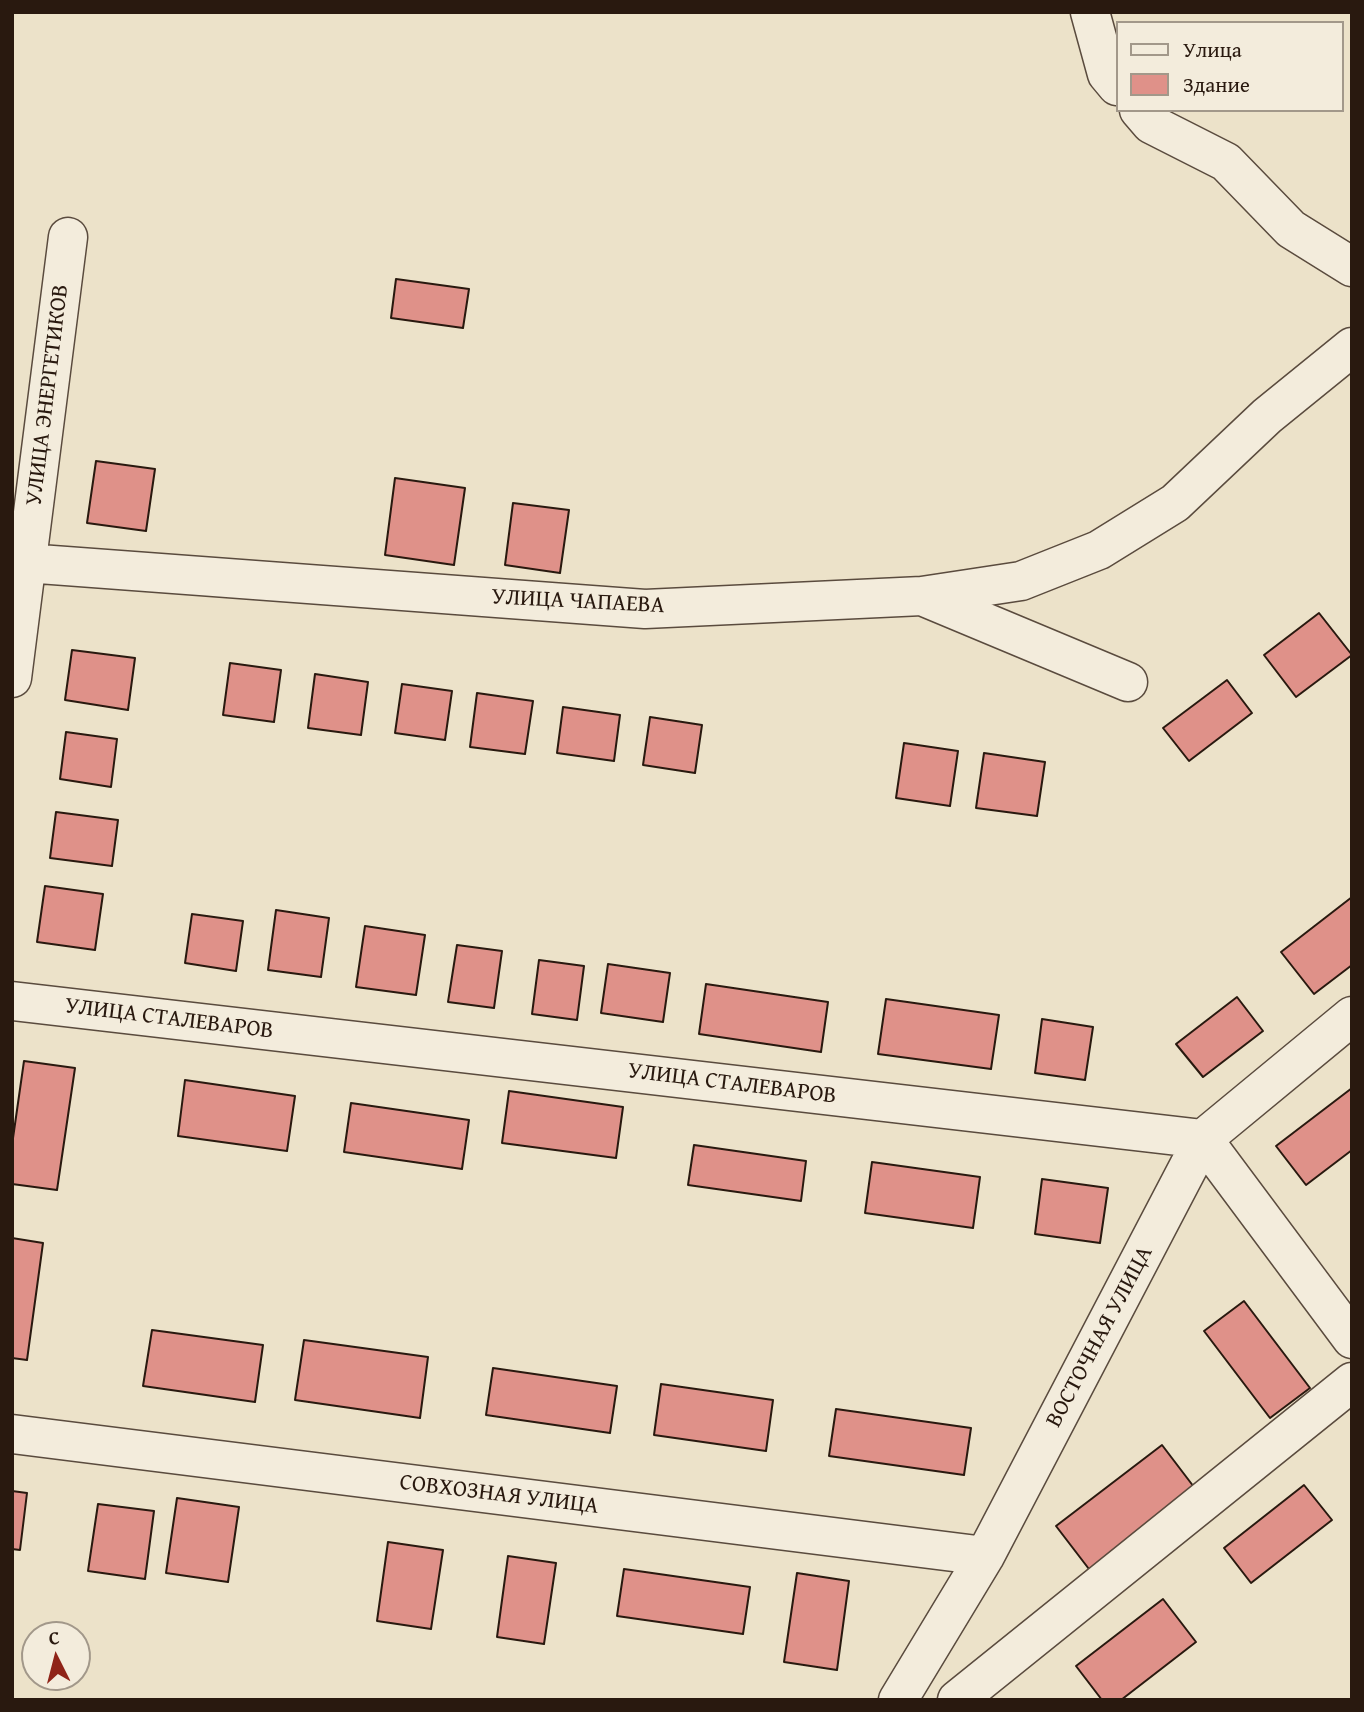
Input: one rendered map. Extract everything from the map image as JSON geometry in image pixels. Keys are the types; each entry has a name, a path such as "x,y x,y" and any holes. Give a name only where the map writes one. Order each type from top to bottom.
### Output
{"street":[{"path":"1090,12 1107,74 1116,85"},
{"path":"1141,112 1151,124 1226,162 1291,229 1352,267"},
{"name":"УЛИЦА ЭНЕРГЕТИКОВ","path":"12,678 19,563 68,237"},
{"path":"922,596 1021,581 1099,550 1175,503 1267,415 1352,347"},
{"name":"УЛИЦА ЧАПАЕВА","path":"19,563 645,609 922,596 1128,682"},
{"name":"УЛИЦА СТАЛЕВАРОВ","path":"12,1001 1203,1139"},
{"name":"ВОСТОЧНАЯ УЛИЦА","path":"898,1700 985,1556 1203,1139 1352,1016"},
{"path":"1203,1139 1352,1339"},
{"path":"957,1700 1352,1382"},
{"name":"СОВХОЗНАЯ УЛИЦА","path":"12,1434 985,1556"}],"building":[{"path":"396,279 469,289 463,328 391,318"},
{"path":"96,461 155,469 146,531 87,523"},
{"path":"395,478 465,488 454,565 385,555"},
{"path":"513,503 569,510 560,573 505,565"},
{"path":"1319,613 1352,655 1296,697 1264,655"},
{"path":"72,650 135,658 128,710 65,700"},
{"path":"230,663 281,670 274,722 223,715"},
{"path":"315,674 368,682 361,735 308,728"},
{"path":"1227,680 1252,713 1189,761 1163,728"},
{"path":"402,684 452,691 445,740 395,733"},
{"path":"477,693 533,701 525,754 470,747"},
{"path":"563,707 620,715 614,761 557,753"},
{"path":"650,717 702,725 695,773 643,765"},
{"path":"66,732 117,739 111,787 60,779"},
{"path":"904,743 958,751 950,806 896,798"},
{"path":"984,753 1045,762 1037,816 976,808"},
{"path":"56,812 118,820 112,866 50,858"},
{"path":"45,886 103,894 95,950 37,942"},
{"path":"1352,897 1352,965 1314,994 1281,952"},
{"path":"276,910 329,918 321,977 268,970"},
{"path":"192,914 243,921 236,971 185,963"},
{"path":"365,926 425,935 416,995 356,987"},
{"path":"457,945 502,951 494,1008 448,1002"},
{"path":"539,960 584,966 577,1020 532,1014"},
{"path":"608,964 670,973 663,1022 601,1013"},
{"path":"706,984 828,1002 821,1052 699,1034"},
{"path":"1237,997 1263,1031 1203,1077 1176,1044"},
{"path":"886,999 999,1015 991,1069 878,1054"},
{"path":"1042,1019 1093,1027 1085,1080 1035,1073"},
{"path":"24,1061 75,1068 57,1190 12,1184 12,1145"},
{"path":"185,1080 295,1096 287,1151 178,1136"},
{"path":"1352,1088 1352,1150 1306,1185 1276,1146"},
{"path":"509,1091 623,1107 616,1158 502,1143"},
{"path":"351,1103 469,1120 462,1169 344,1152"},
{"path":"694,1145 806,1161 801,1201 688,1185"},
{"path":"872,1162 980,1177 973,1228 865,1213"},
{"path":"1042,1179 1108,1188 1100,1243 1035,1234"},
{"path":"12,1238 43,1243 27,1360 12,1358"},
{"path":"1244,1301 1310,1388 1270,1418 1204,1331"},
{"path":"152,1330 263,1345 255,1402 143,1386"},
{"path":"304,1340 428,1357 420,1418 295,1400"},
{"path":"493,1368 617,1386 610,1433 486,1415"},
{"path":"661,1384 773,1400 766,1451 654,1435"},
{"path":"836,1409 971,1428 964,1475 829,1456"},
{"path":"1162,1445 1197,1491 1092,1573 1056,1526"},
{"path":"1304,1485 1332,1520 1251,1583 1224,1548"},
{"path":"12,1491 27,1493 20,1550 12,1549"},
{"path":"177,1498 239,1507 228,1582 166,1573"},
{"path":"98,1504 154,1511 145,1579 88,1571"},
{"path":"388,1542 443,1550 431,1629 377,1621"},
{"path":"508,1556 556,1563 544,1644 497,1637"},
{"path":"624,1569 750,1587 743,1634 617,1616"},
{"path":"797,1573 849,1581 837,1670 784,1662"},
{"path":"1163,1599 1196,1642 1121,1700 1102,1700 1076,1666"}]}
